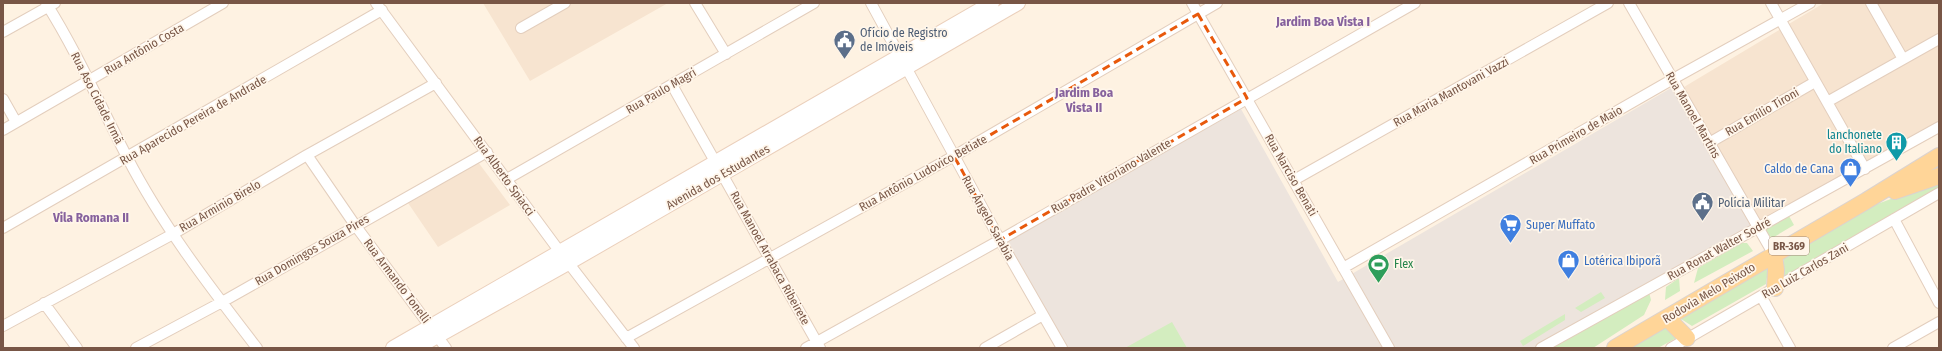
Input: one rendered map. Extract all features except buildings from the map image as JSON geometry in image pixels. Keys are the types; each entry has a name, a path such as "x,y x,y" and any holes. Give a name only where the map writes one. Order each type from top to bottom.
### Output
{"main road":[{"name":"Rodovia Melo Peixoto","path":"1614,348 1866,202 1939,156"},
{"name":"Rodovia Melo Peixoto","path":"1866,202 1939,176"},
{"path":"1774,255 1776,270 1775,288"},
{"path":"1667,318 1687,338"}],"street":[{"name":"Rua Antônio Costa","path":"3,130 223,3"},
{"path":"521,28 565,3"},
{"path":"696,3 726,54"},
{"name":"Rua Paulo Magri","path":"507,179 814,3"},
{"name":"Rua Ângelo Sarabia","path":"871,3 904,61 1000,240 1062,348"},
{"name":"Avenida dos Estudantes","path":"904,61 992,3"},
{"name":"Avenida dos Estudantes","path":"393,348 434,331 904,61 1018,3"},
{"name":"Rua Narciso Benati","path":"1192,3 1389,348"},
{"name":"Rua Antônio Ludovico Betiate","path":"626,338 954,156 1217,3"},
{"name":"Rua Padre Vitoriano Valente","path":"806,348 818,345 1415,3"},
{"name":"Rua Maria Mantovani Vazzi","path":"1294,180 1608,3"},
{"name":"Rua Manoel Martins","path":"1628,3 1774,255"},
{"path":"1771,3 1864,169"},
{"name":"Rua Primeiro de Maio","path":"1343,268 1672,79 1810,3"},
{"path":"1871,3 1903,59"},
{"name":"Rua Aso Cidade Irmã","path":"50,4 90,80 127,158 173,234 222,302"},
{"path":"3,32 50,4"},
{"name":"Rua Alberto Spiacci","path":"379,7 634,348"},
{"name":"Rua Aparecido Pereira de Andrade","path":"3,228 127,158 379,7"},
{"path":"1827,102 1939,38"},
{"name":"Rua Emílio Tironi","path":"1709,143 1815,82"},
{"name":"Rua Arminio Birelo","path":"3,326 173,234 307,155 436,83"},
{"name":"Rua Manoel Arrabaca Ribeirete","path":"672,85 771,258 818,345"},
{"path":"3,99 16,122"},
{"name":"Rua Ronat Walter Sodré","path":"1541,348 1939,127"},
{"name":"Rua Domingos Souza Pires","path":"136,348 222,302 355,225 487,152"},
{"name":"Rua Armando Tonelli","path":"307,155 355,225 446,348"},
{"name":"Rua Luiz Carlos Zani","path":"1671,348 1939,193"},
{"path":"1894,219 1939,303"},
{"path":"1761,296 1790,348"},
{"path":"222,302 257,348"},
{"path":"44,303 77,348"},
{"path":"985,348 1043,315"},
{"path":"1893,348 1939,322"},
{"name":"Avenida dos Estudantes","path":"416,348 434,331"}],"highlighted area":[{"path":"1198,14 1247,98 1000,240 954,156"}],"shaded area":[{"path":"483,3 668,3 530,81"},
{"path":"1824,3 1939,3 1939,121 1759,221 1684,87"},
{"path":"1671,88 1753,226 1540,348 1067,348 1007,240 1241,109 1338,282"},
{"path":"478,162 510,205 438,247 406,200"}],"green space":[{"path":"1939,181 1939,187 1782,278 1784,257 1864,209"},
{"path":"1789,216 1794,225 1769,240 1765,235 1766,229"},
{"path":"1742,243 1747,243 1753,251 1694,283 1698,268"},
{"path":"1769,263 1766,284 1692,326 1678,317"},
{"path":"1679,278 1680,291 1665,300 1666,287"},
{"path":"1601,292 1605,298 1581,312 1575,308"},
{"path":"1649,292 1651,300 1644,315 1593,348 1550,348"},
{"path":"1565,314 1565,320 1523,346 1520,341"},
{"path":"1172,322 1187,348 1125,348"},
{"path":"1665,325 1680,336 1658,348 1624,348"}],"place":[{"name":"Ofício de Registro de Imóveis","path":"845,60"},
{"name":"lanchonete do Italiano","path":"1897,162"},
{"name":"Caldo de Cana","path":"1850,188"},
{"name":"Polícia Militar","path":"1702,222"},
{"name":"Super Muffato","path":"1510,244"},
{"name":"Lotérica Ibiporã","path":"1568,280"},
{"name":"Flex","path":"1379,284"}],"district":[{"name":"Jardim Boa Vista I","path":"1323,21"},
{"name":"Jardim Boa Vista II","path":"1084,100"},
{"name":"Vila Romana II","path":"91,217"}]}
